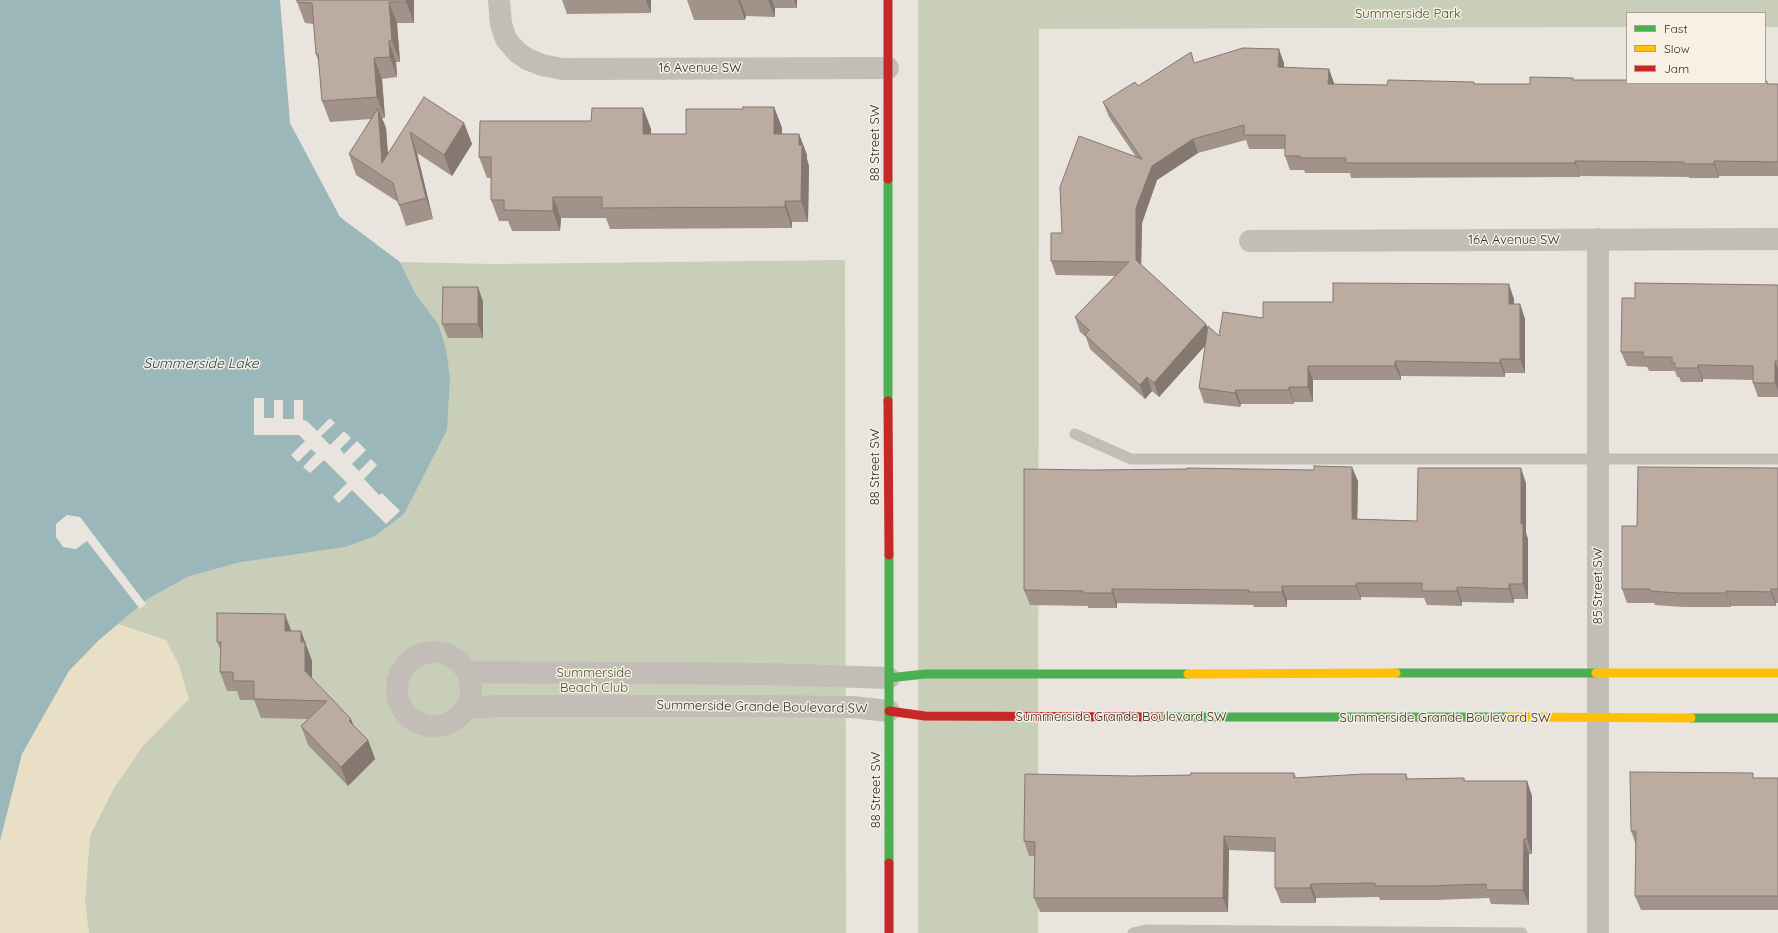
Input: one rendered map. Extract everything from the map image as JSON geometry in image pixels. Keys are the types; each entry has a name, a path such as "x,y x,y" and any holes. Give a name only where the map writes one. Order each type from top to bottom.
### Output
{"street":[{"name":"16 Avenue SW","path":"499,0 501,24 506,39 517,52 527,59 542,65 562,69 888,68"},
{"name":"88 Street SW","path":"888,0 889,933"},
{"name":"85 Street SW","path":"1598,239 1598,933"},
{"name":"16A Avenue SW","path":"1250,241 1778,239"},
{"path":"426,652 438,652 450,655 460,663 467,672 470,684 470,696 466,708 458,717 447,723 435,726 423,724 412,719 403,710 398,699 396,687 399,675 405,664 415,656 426,652"},
{"path":"467,672 760,674 889,678 925,674 1778,673"},
{"name":"Summerside Grande Boulevard SW","path":"466,708 499,706 852,707 925,716 1778,718"}],"lane":[{"path":"1075,434 1130,459 1778,459"},
{"path":"1133,933 1145,930 1522,933"}],"green space":[{"name":"Summerside Park","path":"918,0 1778,0 1778,27 1766,27 1766,12 1626,12 1626,27 1039,29 1038,933 918,933"},
{"name":"Summerside Beach Club","path":"845,260 846,933 0,933 0,841 99,640 148,599 187,577 241,562 438,324 415,293 400,262 495,264"}],"sand":[{"path":"118,624 166,640 179,665 189,699 143,746 114,788 90,836 85,902 89,933 0,933 0,838 22,755 69,671 99,640"}],"water":[{"name":"Summerside Lake","path":"0,0 280,0 290,123 340,217 400,262 415,293 438,324 446,349 450,378 447,430 404,514 375,536 345,547 241,562 187,577 148,599 99,640 69,671 22,754 0,841"}],"pier":[{"path":"254,398 264,398 264,418 274,418 274,400 283,400 283,419 294,419 294,400 303,400 303,420 307,421 317,431 330,418 335,423 321,436 330,445 344,431 351,438 340,449 344,454 357,441 366,450 352,464 359,471 371,459 377,465 364,479 379,495 382,493 400,511 386,524 352,490 339,503 333,497 347,483 324,460 310,473 303,467 316,453 311,449 298,462 291,455 305,441 299,435 254,435"},
{"path":"67,515 80,517 146,604 140,609 87,541 76,549 63,547 56,537 56,524"}],"building":[{"path":"297,0 406,0 406,2 389,2 392,41 389,41 390,57 374,58 377,97 322,101 312,3 297,2"},
{"path":"1243,48 1279,49 1278,67 1329,69 1328,84 1387,85 1388,80 1474,82 1474,84 1530,84 1530,77 1573,78 1573,80 1626,80 1626,84 1766,84 1767,81 1767,84 1778,84 1778,162 1714,161 1714,164 1684,164 1684,162 1575,161 1575,163 1346,163 1346,158 1300,158 1300,156 1285,156 1285,135 1244,135 1244,125 1193,139 1152,166 1136,208 1136,260 1206,324 1154,383 1147,377 1140,385 1085,335 1089,330 1075,317 1129,262 1051,261 1051,233 1062,233 1060,187 1079,136 1142,159 1103,102 1135,82 1138,86 1191,52 1194,63"},
{"path":"424,97 464,123 444,155 410,132 426,198 399,205 393,183 349,154 378,108 382,163"},
{"path":"743,107 774,107 774,134 799,134 799,145 802,145 801,201 785,201 785,207 602,208 602,197 553,197 553,211 504,210 504,200 491,200 491,157 479,157 480,121 591,121 592,108 643,108 643,134 686,134 686,109 743,109"},
{"path":"1333,283 1509,284 1509,304 1520,304 1520,359 1500,359 1500,363 1395,361 1395,366 1308,366 1308,387 1289,387 1289,390 1236,390 1235,393 1199,388 1208,326 1219,336 1223,312 1263,318 1263,302 1333,302"},
{"path":"1635,283 1778,285 1778,361 1775,361 1775,383 1753,383 1753,366 1698,365 1698,368 1675,368 1675,363 1672,363 1672,357 1643,357 1643,352 1621,352 1622,298 1635,298"},
{"path":"443,287 478,287 478,324 442,324"},
{"path":"1314,466 1352,467 1352,519 1417,521 1418,468 1521,468 1523,584 1509,584 1509,589 1457,587 1457,591 1422,591 1422,583 1356,583 1356,586 1282,586 1282,592 1249,592 1249,590 1112,589 1112,593 1083,593 1083,591 1024,590 1024,469 1093,470 1187,468 1314,470"},
{"path":"1638,467 1778,468 1778,589 1771,589 1771,592 1726,591 1726,593 1678,593 1650,591 1650,589 1622,589 1622,526 1637,526"},
{"path":"217,613 285,614 285,631 301,631 301,642 305,642 305,671 351,719 349,721 368,740 341,767 301,726 327,701 254,699 254,681 233,681 233,672 220,672 221,642 217,642"},
{"path":"1630,772 1753,773 1753,778 1778,778 1778,896 1635,896 1636,831 1631,831"},
{"path":"1191,773 1294,773 1294,778 1364,774 1406,774 1406,779 1464,778 1464,781 1527,781 1527,839 1524,839 1523,890 1486,890 1486,884 1375,886 1375,883 1311,884 1310,888 1275,888 1275,838 1224,836 1223,898 1034,898 1035,842 1024,841 1025,774 1133,776 1191,775"}],"traffic: fast":[{"path":"888,179 888,401"},
{"path":"889,555 889,863"},
{"path":"1396,673 1596,673"},
{"path":"889,678 925,674 1188,674"},
{"path":"1160,717 1508,717"},
{"path":"1691,718 1778,718"}],"traffic: slow":[{"path":"1188,674 1396,673"},
{"path":"1596,673 1778,673"},
{"path":"1508,717 1691,718"}],"traffic: jam":[{"path":"888,0 888,179"},
{"path":"888,401 889,555"},
{"path":"889,711 925,716 1160,717"},
{"path":"889,863 889,933"}]}
